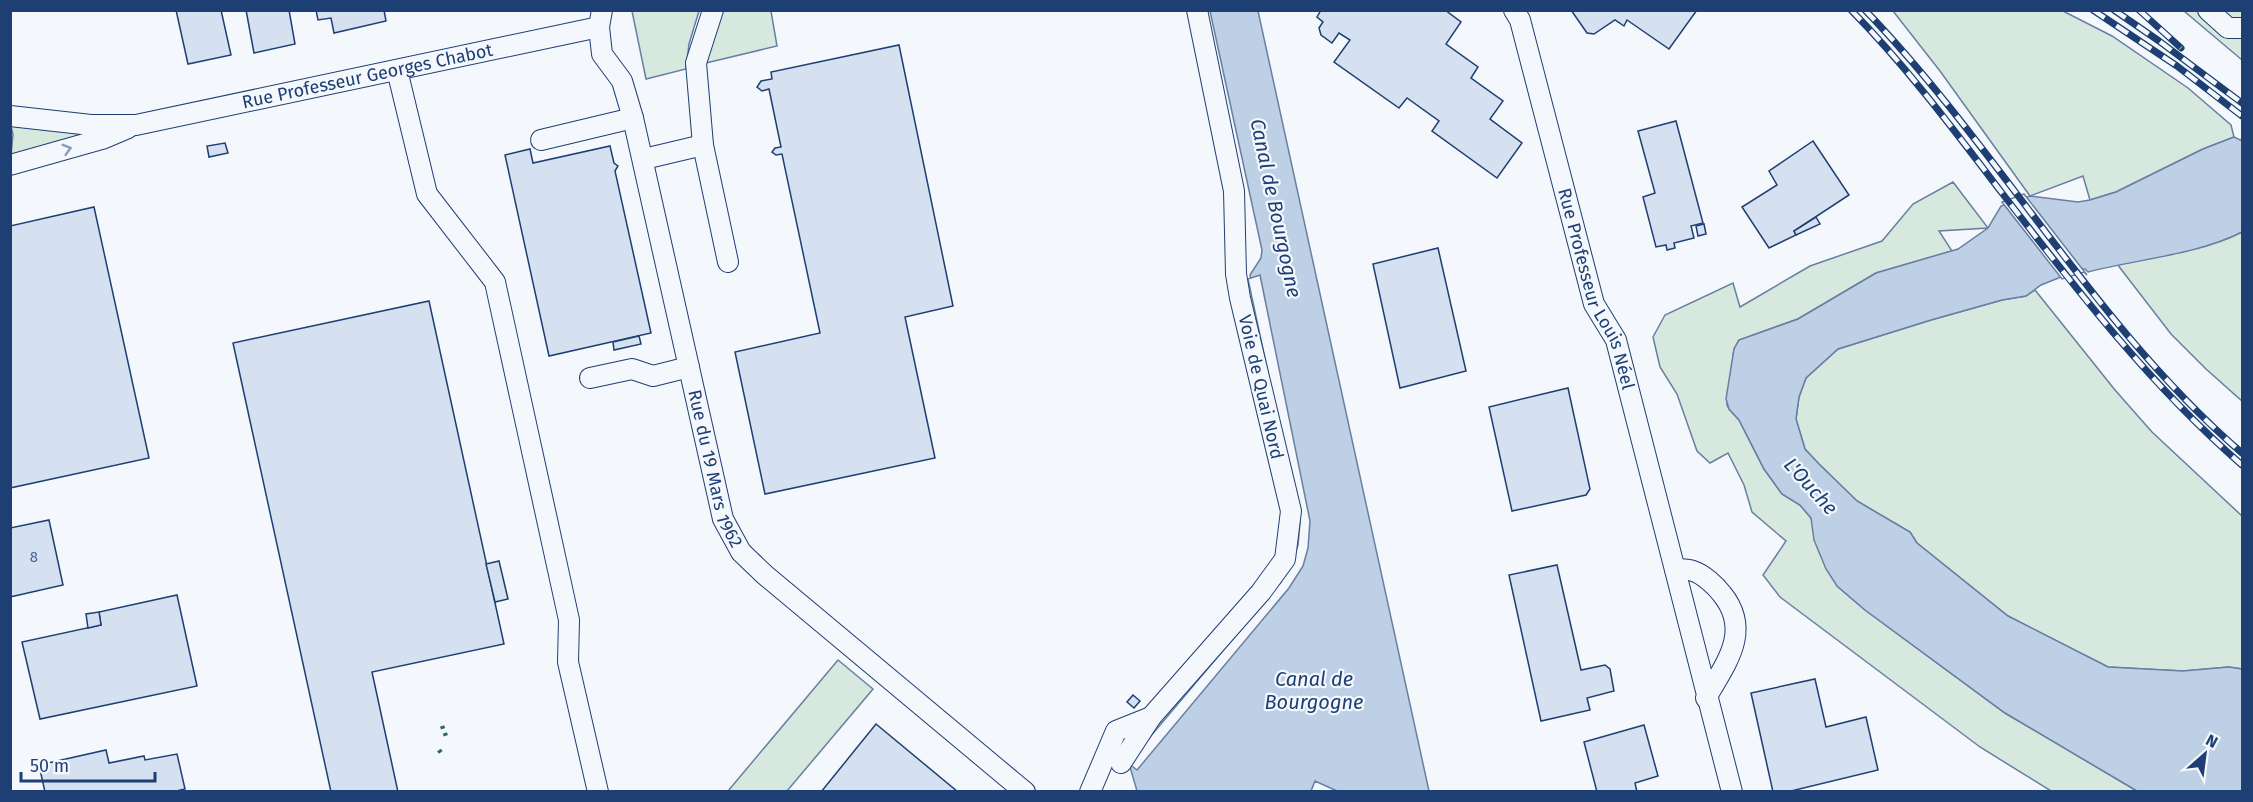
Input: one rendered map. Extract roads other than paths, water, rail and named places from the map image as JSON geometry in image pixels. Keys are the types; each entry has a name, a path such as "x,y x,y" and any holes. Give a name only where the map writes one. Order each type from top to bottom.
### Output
{"street":[{"path":"713,10 696,63 703,145 729,262"},
{"name":"Voie de Quai Nord","path":"1121,763 1151,717 1261,592 1285,559 1291,511 1240,298 1236,274 1234,191 1197,10"},
{"name":"Rue Professeur Louis Néel","path":"1514,10 1520,20 1594,303 1616,340 1706,698 1732,792"},
{"path":"2208,10 2228,28 2242,28"},
{"name":"Rue Professeur Georges Chabot","path":"10,165 102,139 136,125 397,70 601,19"},
{"name":"Rue du 19 Mars 1962","path":"601,19 602,54 622,81 644,159 723,519 741,552 765,575 1025,792"},
{"path":"397,70 427,194 495,282 569,620 568,662 598,792"},
{"name":"Rue Professeur Georges Chabot","path":"10,116 91,124 136,125"},
{"path":"541,140 633,118"},
{"path":"644,159 703,145"},
{"path":"590,378 632,369 653,376 689,367"},
{"path":"1675,569 1694,571 1717,588 1732,607 1737,629 1729,657 1706,698"},
{"name":"Voie de Quai Nord","path":"1090,792 1116,731 1151,717"}],"water":[{"name":"Canal de Bourgogne","path":"1210,11 1258,11 1429,791 1337,791 1315,781 1311,791 1137,791 1130,767 1283,583 1295,561 1300,542 1299,498 1250,275 1261,258 1262,250"},
{"name":"L'Ouche","path":"2234,137 2242,139 2242,232 2186,251 2088,272 2081,269 2041,285 2026,296 2002,300 1931,320 1838,349 1806,378 1799,397 1796,419 1805,449 1819,464 1857,501 1910,532 1917,543 2008,616 2108,667 2183,671 2229,667 2242,669 2242,791 2137,791 2005,713 1865,610 1837,586 1826,569 1814,540 1811,518 1800,505 1782,494 1764,469 1739,420 1729,409 1726,399 1734,349 1739,340 1798,319 1876,273 1958,249 1988,228 2001,206 2030,196 2078,202 2090,200 2116,192 2203,149"}],"railway":[{"path":"1851,10 1930,99 2115,335 2176,402 2242,465"},
{"path":"1865,10 1960,120 2093,293 2140,349 2189,403 2242,453"},
{"path":"2093,10 2177,66 2242,116"},
{"path":"2114,10 2242,103"},
{"path":"2139,10 2181,48"}]}
